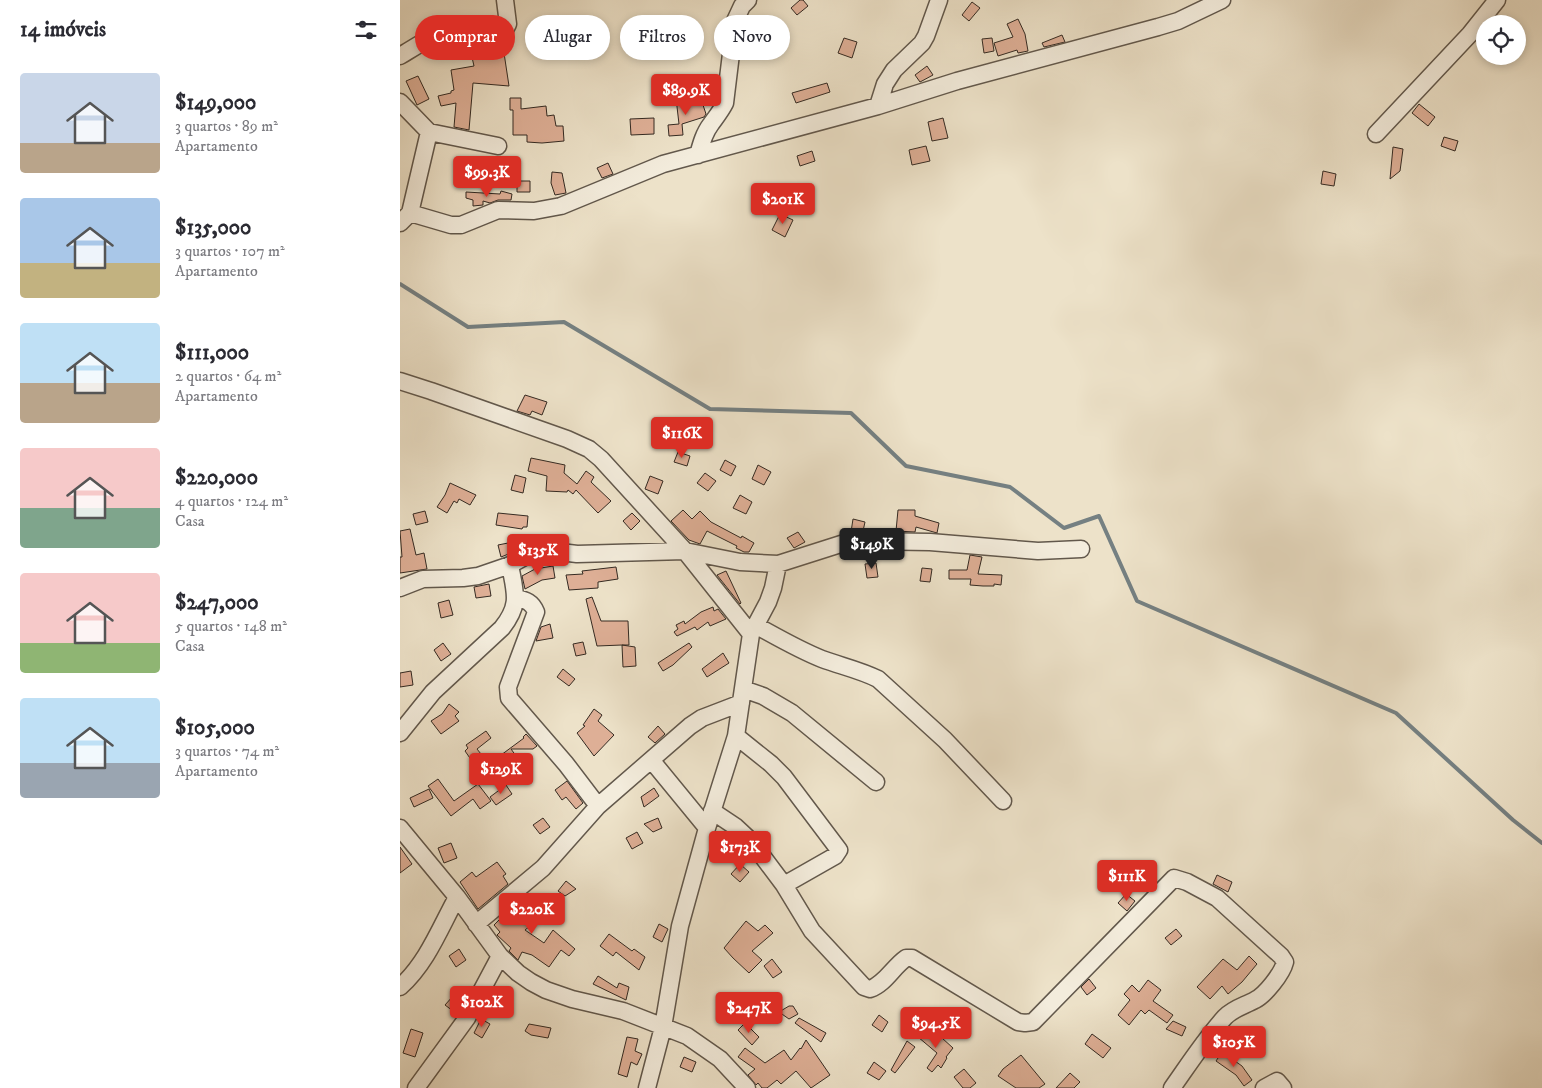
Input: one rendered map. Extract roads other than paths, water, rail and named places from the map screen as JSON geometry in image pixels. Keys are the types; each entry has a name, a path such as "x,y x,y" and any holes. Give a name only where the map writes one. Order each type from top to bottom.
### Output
{"street":[{"path":"400,56 434,36 450,30 477,27 506,28 508,24 505,0"},
{"path":"698,155 703,137 726,103 735,21 748,0"},
{"path":"878,106 886,84 894,70 922,43 939,0"},
{"path":"429,132 405,218 461,225 489,212 498,210 534,212 561,206 589,196 643,171 878,106 957,81 1165,25 1178,21 1222,0"},
{"path":"1376,134 1470,34 1497,0"},
{"path":"400,102 429,132 498,146"},
{"path":"400,382 431,391 588,449 601,459 753,629 823,659 865,672 878,679 945,740 1003,801"},
{"path":"400,588 423,579 470,577 510,565 532,553 544,550 577,554 685,551 740,562 778,564 844,543 865,541 930,542 1038,551 1081,549"},
{"path":"647,1088 662,1026 680,926 712,811 736,736 753,629 768,602 778,564"},
{"path":"400,733 433,692 502,628 511,616 516,598 510,565"},
{"path":"516,598 527,600 533,605 536,612 508,687 510,698 566,764 598,806"},
{"path":"476,924 544,868 598,806 690,726 742,696 764,696 792,713 876,782"},
{"path":"736,736 784,777 839,850 835,856 784,885"},
{"path":"652,761 707,828"},
{"path":"712,811 736,827 751,841 784,885 812,931 864,987 870,990 877,987 900,962 906,958 912,958 1002,1013 1025,1023 1033,1022 1061,995 1174,878 1187,882 1217,898 1281,956 1285,962 1283,970 1260,997 1236,1008 1226,1016 1203,1043 1172,1088"},
{"path":"401,830 457,897 500,956 524,978 546,990 572,999 622,1011 688,1036 727,1066 747,1088"},
{"path":"400,987 409,979 425,958 457,897"},
{"path":"416,1088 467,1018 500,956"},
{"path":"1264,1088 1277,1081 1283,1088"}],"waterway":[{"path":"400,284 468,327 564,322 710,409 851,413 906,466 1010,487 1064,528 1099,516 1137,601 1396,713 1513,820 1542,843"}]}
